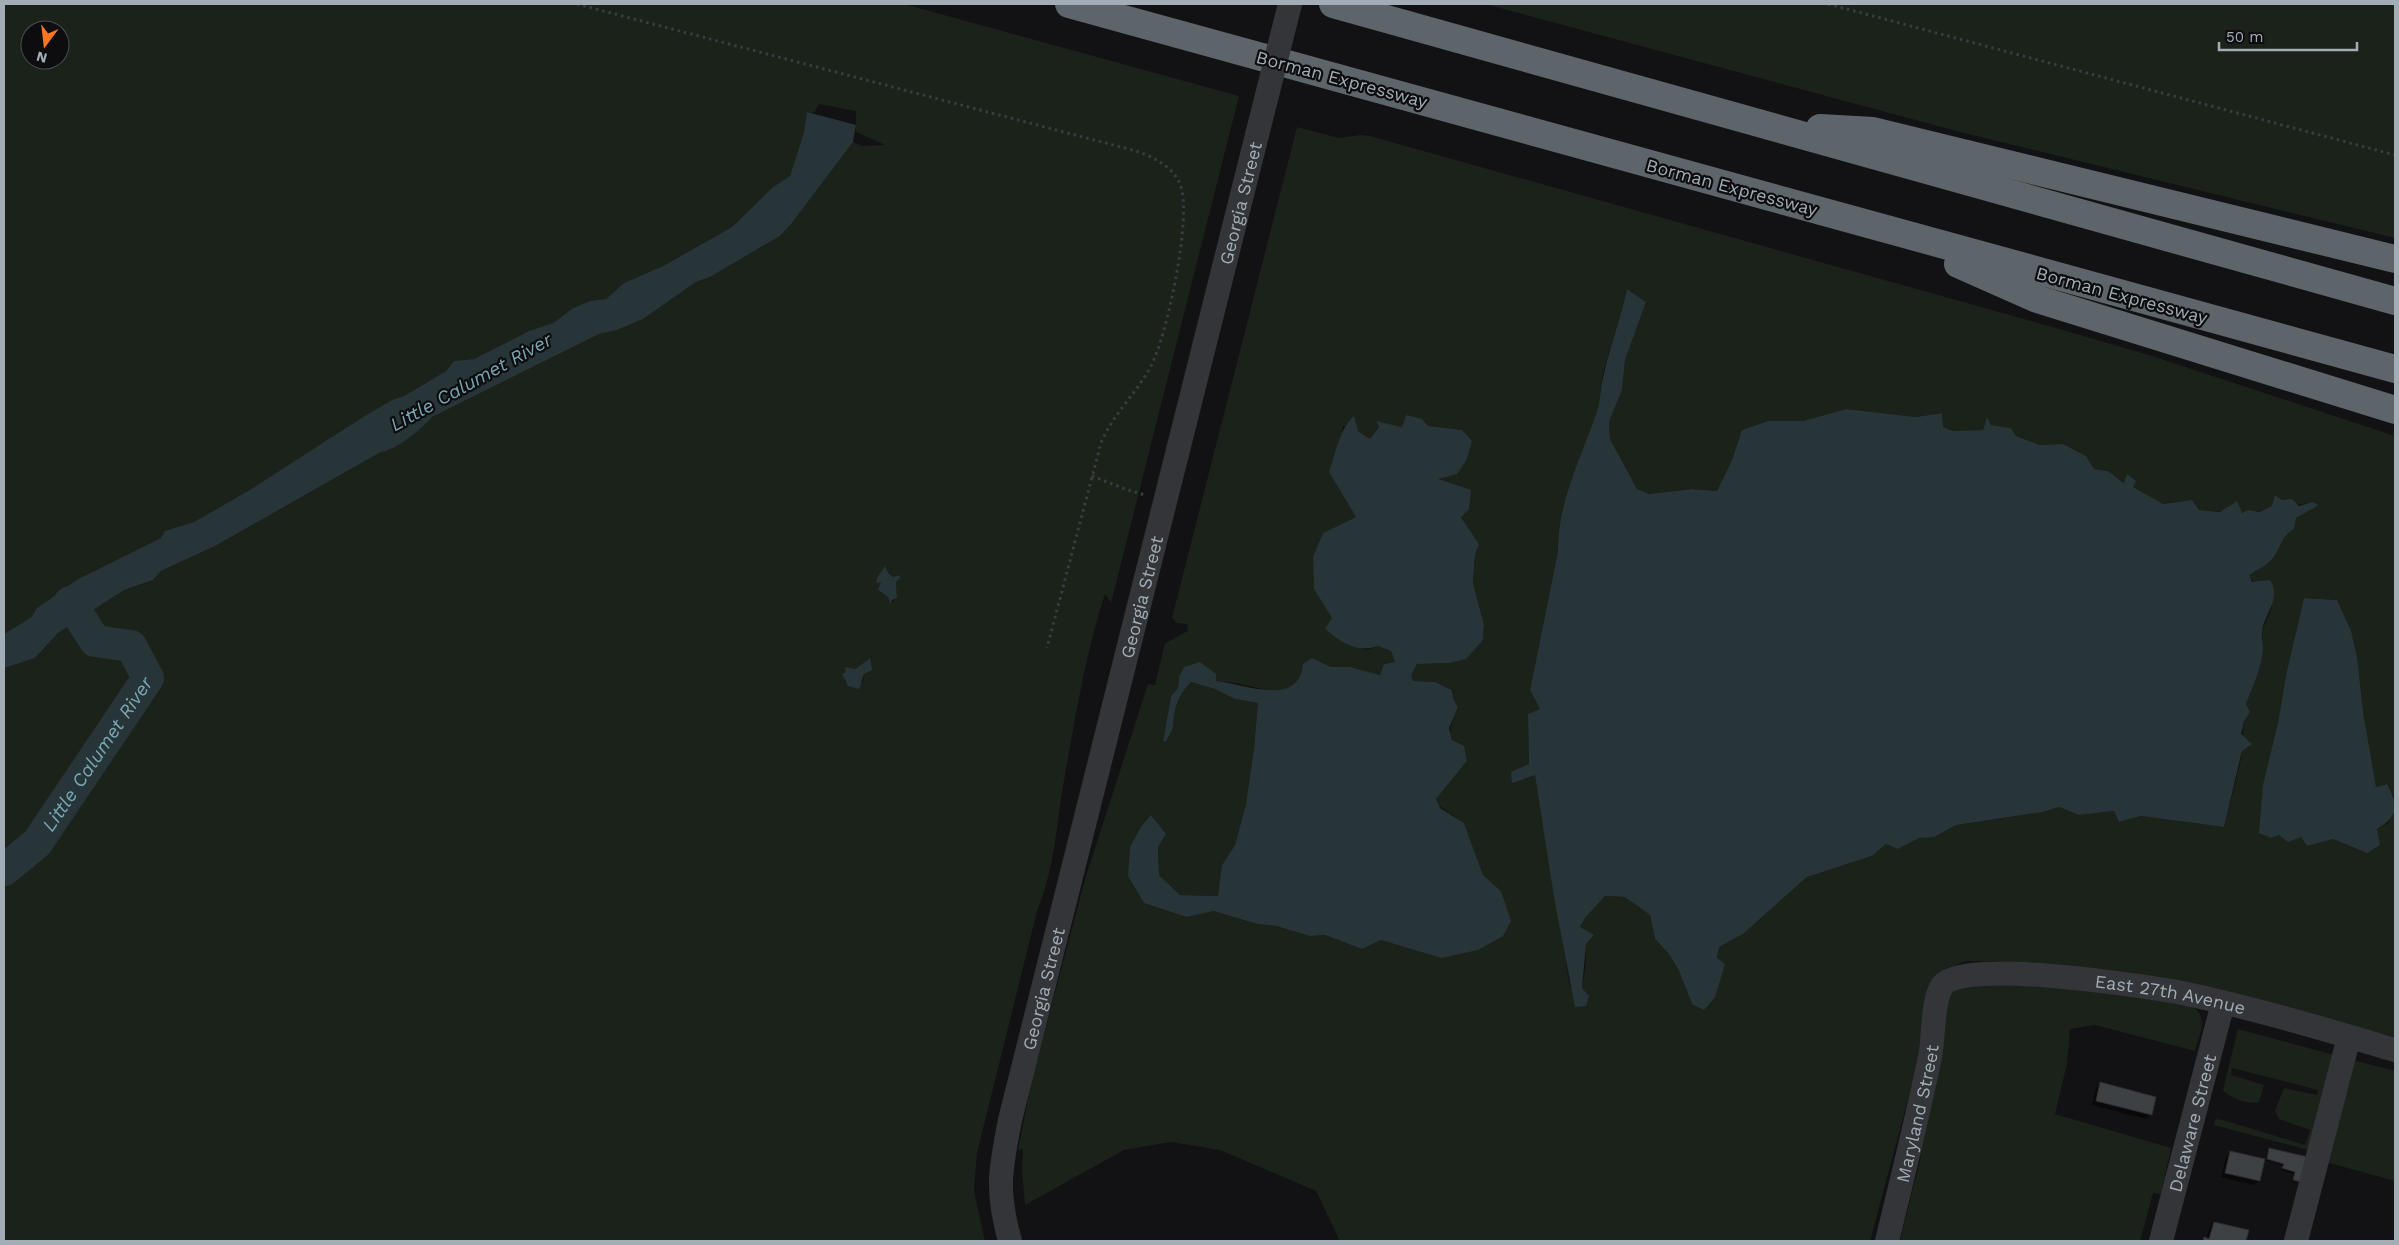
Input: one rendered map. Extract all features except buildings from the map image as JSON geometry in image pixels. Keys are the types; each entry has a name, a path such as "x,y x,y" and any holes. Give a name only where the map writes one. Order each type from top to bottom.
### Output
{"highway":[{"name":"Borman Expressway","path":"1069,4 2395,369"},
{"path":"1333,4 2395,301"},
{"path":"1770,125 1873,131 2395,259"},
{"path":"1875,227 2037,299 2395,410"}],"street":[{"name":"Georgia Street","path":"1010,1241 1004,1218 1000,1189 1010,1120 1290,4"},
{"name":"East 27th Avenue","path":"1943,984 1958,977 1970,975 2044,975 2186,994 2349,1036 2395,1050"},
{"name":"Maryland Street","path":"1887,1241 1930,1054 1938,997 1943,984"},
{"name":"Delaware Street","path":"2161,1241 2223,1003"},
{"path":"2296,1241 2349,1036"}],"path":[{"path":"577,4 1136,151 1168,167 1180,184 1185,206 1182,238 1163,331 1151,366 1106,432 1092,476 1047,648"},
{"path":"1828,4 2395,155"},
{"path":"1092,476 1125,489 1165,500"}],"shaded area":[{"path":"4,4 904,4 1239,96 1111,603 1105,594 1085,667 1047,882 1037,911 977,1153 974,1191 985,1241 4,1241 4,668 35,658 58,633 124,590 153,580 161,571 215,546 381,452 393,448 416,432 432,417 599,334 617,330 643,319 696,282 710,277 780,236 792,223 853,142 863,146 885,145 856,132 856,111 819,104 814,113 807,112 804,132 790,176 773,187 732,227 665,265 624,283 606,299 590,301 573,308 553,323 529,331 474,359 454,361 446,371 404,396 392,400 366,415 248,491 194,522 166,531 161,538 78,579 37,608 24,623 4,634","holes":["886,567 889,574 893,577 898,575 896,582 897,598 890,603 888,597 879,591 881,582 877,578","869,658 870,668 864,674 863,682 845,683 843,674 855,669"]},
{"path":"1485,4 2395,4 2395,238 1960,132"},
{"path":"1297,127 1339,138 1361,135 1370,136 2056,328 2149,355 2395,436 2395,798 2387,784 2376,787 2363,711 2357,657 2337,600 2304,598 2286,675 2278,723 2279,835 2301,837 2307,846 2333,839 2367,853 2377,829 2388,823 2395,810 2395,1037 2251,1001 2125,976 1997,961 1966,961 1945,969 1934,982 1927,999 1916,1070 1870,1241 1340,1241 1316,1191 1220,1150 1171,1142 1124,1150 1025,1205 1022,1170 1023,1149 1018,1150 1032,1079 1086,876 1148,684 1155,685 1165,643 1188,631 1187,624 1177,623 1172,618","holes":["1627,289 1646,302 1625,360 1622,390 1609,422 1610,439 1637,489 1649,494 1692,489 1717,491 1732,460 1742,430 1768,421 1803,421 1846,409 1916,417 1942,413 1943,427 1953,431 1983,430 1987,418 1991,425 2011,428 2016,436 2040,445 2063,444 2086,456 2094,469 2108,471 2125,483 2127,475 2132,487 2163,504 2192,500 2199,510 2242,513 2248,510 2258,511 2281,505 2312,502 2318,505 2296,518 2294,529 2283,539 2271,561 2248,575 2272,607 2262,631 2263,648 2255,681 2246,704 2250,712 2243,728 2242,754 2224,827 2141,816 2119,822 2114,811 2079,815 2059,807 2043,812 1956,825 1934,836 1919,838 1898,849 1886,844 1872,856 1807,877 1743,934 1719,947 1717,958 1692,1004 1679,971 1669,954 1655,939 1650,915 1625,897 1605,896 1586,917 1580,928 1586,951 1582,988 1570,987 1535,774 1529,765 1528,714 1541,710 1530,690 1558,551 1559,533 1566,497 1597,411 1603,374","1406,415 1427,426 1462,430 1437,479 1479,544 1475,555 1473,583 1484,625 1483,640 1449,663 1417,664 1411,676 1413,681 1435,682 1453,690 1454,702 1458,708 1451,725 1451,736 1467,761 1436,799 1438,805 1464,823 1483,875 1501,891 1441,958 1381,940 1362,949 1325,935 1310,936 1276,926 1257,924 1214,911 1187,917 1130,847 1166,834 1158,847 1159,875 1180,895 1219,896 1222,865 1235,845 1246,804 1258,703 1235,699 1215,689 1191,682 1181,695 1167,741 1163,742 1171,696 1178,688 1179,677 1236,683 1275,692 1293,686 1302,677 1312,658 1331,667 1350,667 1380,675 1384,664 1395,662 1391,651 1378,646 1366,650 1325,630 1332,618 1314,588 1323,533 1356,517 1329,472 1341,441 1343,426 1358,431 1370,439 1379,427 1376,422 1402,427"]},
{"path":"1992,984 2051,987 2181,1002 2197,1010 2200,1015 2202,1021 2195,1051 2095,1025 2070,1029 2067,1064 2055,1114 2171,1148 2161,1194 2153,1193 2140,1241 1900,1241 1921,1156 1916,1154 1949,995 1954,989"},
{"path":"2238,1029 2338,1056 2312,1151 2214,1125 2215,1119 2223,1120 2305,1145 2310,1130 2279,1119 2275,1111 2284,1088 2317,1095 2318,1090 2232,1068 2231,1075 2264,1085 2259,1102 2250,1103 2240,1100 2230,1096 2223,1090"},
{"path":"2353,1060 2395,1071 2395,1181 2322,1161"}],"water":[{"path":"807,112 856,125 853,142 792,223 780,236 710,277 696,282 643,319 617,330 599,334 432,417 416,432 393,448 381,452 215,546 161,571 153,580 124,590 58,633 35,658 4,668 4,634 24,622 32,616 37,608 78,579 161,538 165,531 194,522 248,491 366,415 392,400 404,396 446,371 454,361 474,359 529,331 553,323 573,308 590,301 606,299 624,283 665,265 732,227 773,187 790,176 804,132"},
{"path":"1627,289 1646,302 1625,360 1622,390 1609,422 1610,439 1637,489 1649,494 1692,489 1717,491 1732,460 1742,430 1768,421 1803,421 1846,409 1916,417 1942,413 1943,427 1953,431 1983,430 1987,417 1991,425 2011,428 2016,436 2040,445 2063,444 2086,456 2094,469 2108,471 2124,483 2127,474 2136,481 2133,487 2163,504 2192,500 2199,510 2220,512 2237,501 2242,513 2248,510 2259,512 2272,506 2275,495 2282,500 2292,499 2299,506 2312,502 2319,505 2296,518 2294,529 2283,539 2271,561 2249,575 2252,582 2270,580 2274,594 2263,625 2261,662 2246,704 2250,712 2244,722 2241,734 2252,744 2242,751 2224,827 2141,816 2119,822 2114,811 2079,815 2059,807 2043,812 1956,825 1934,837 1919,838 1898,849 1886,844 1872,856 1807,877 1743,934 1719,947 1717,958 1725,964 1715,997 1704,1010 1692,1004 1679,971 1669,954 1655,939 1650,915 1625,897 1605,896 1586,917 1580,927 1594,935 1586,944 1582,988 1589,996 1586,1006 1575,1007 1555,903 1535,775 1512,783 1511,772 1529,764 1528,714 1540,709 1530,690 1558,551 1562,515 1566,497 1597,411 1606,363"},
{"path":"1406,415 1422,419 1428,426 1462,430 1472,441 1466,461 1457,474 1438,479 1471,490 1469,509 1461,517 1479,544 1475,555 1473,583 1484,625 1483,640 1466,659 1449,663 1417,664 1411,676 1413,681 1435,682 1452,690 1454,701 1458,707 1449,728 1452,740 1464,746 1467,761 1436,799 1440,808 1464,823 1483,875 1501,891 1511,921 1503,936 1478,950 1441,958 1381,940 1362,949 1325,935 1310,936 1276,926 1257,924 1214,911 1187,917 1144,903 1128,876 1130,847 1141,827 1151,815 1166,834 1158,847 1159,875 1180,895 1218,896 1222,865 1235,845 1246,804 1258,703 1235,699 1215,689 1191,682 1180,697 1172,729 1167,741 1163,742 1171,696 1178,688 1179,677 1184,667 1200,662 1216,674 1216,681 1255,689 1281,690 1292,686 1299,677 1303,664 1312,658 1331,667 1350,667 1380,675 1384,664 1395,662 1391,651 1378,646 1363,648 1350,645 1337,639 1325,629 1332,618 1314,589 1313,557 1323,533 1356,517 1329,472 1338,442 1345,428 1354,416 1358,431 1370,439 1379,427 1376,421 1402,427"},
{"path":"885,566 889,574 893,577 899,575 900,578 896,582 897,598 892,600 890,604 888,597 878,590 881,582 876,583"},
{"path":"2304,598 2337,600 2351,631 2357,657 2363,711 2376,787 2387,784 2395,804 2393,815 2377,829 2380,845 2367,853 2333,839 2307,846 2301,837 2288,842 2279,835 2271,838 2259,833 2263,785"},
{"path":"870,658 872,670 864,674 859,689 848,686 842,674 846,672 845,667 855,669"}],"waterway":[{"name":"Little Calumet River","path":"4,870 37,843 148,678 131,646 95,641 70,602"}]}
